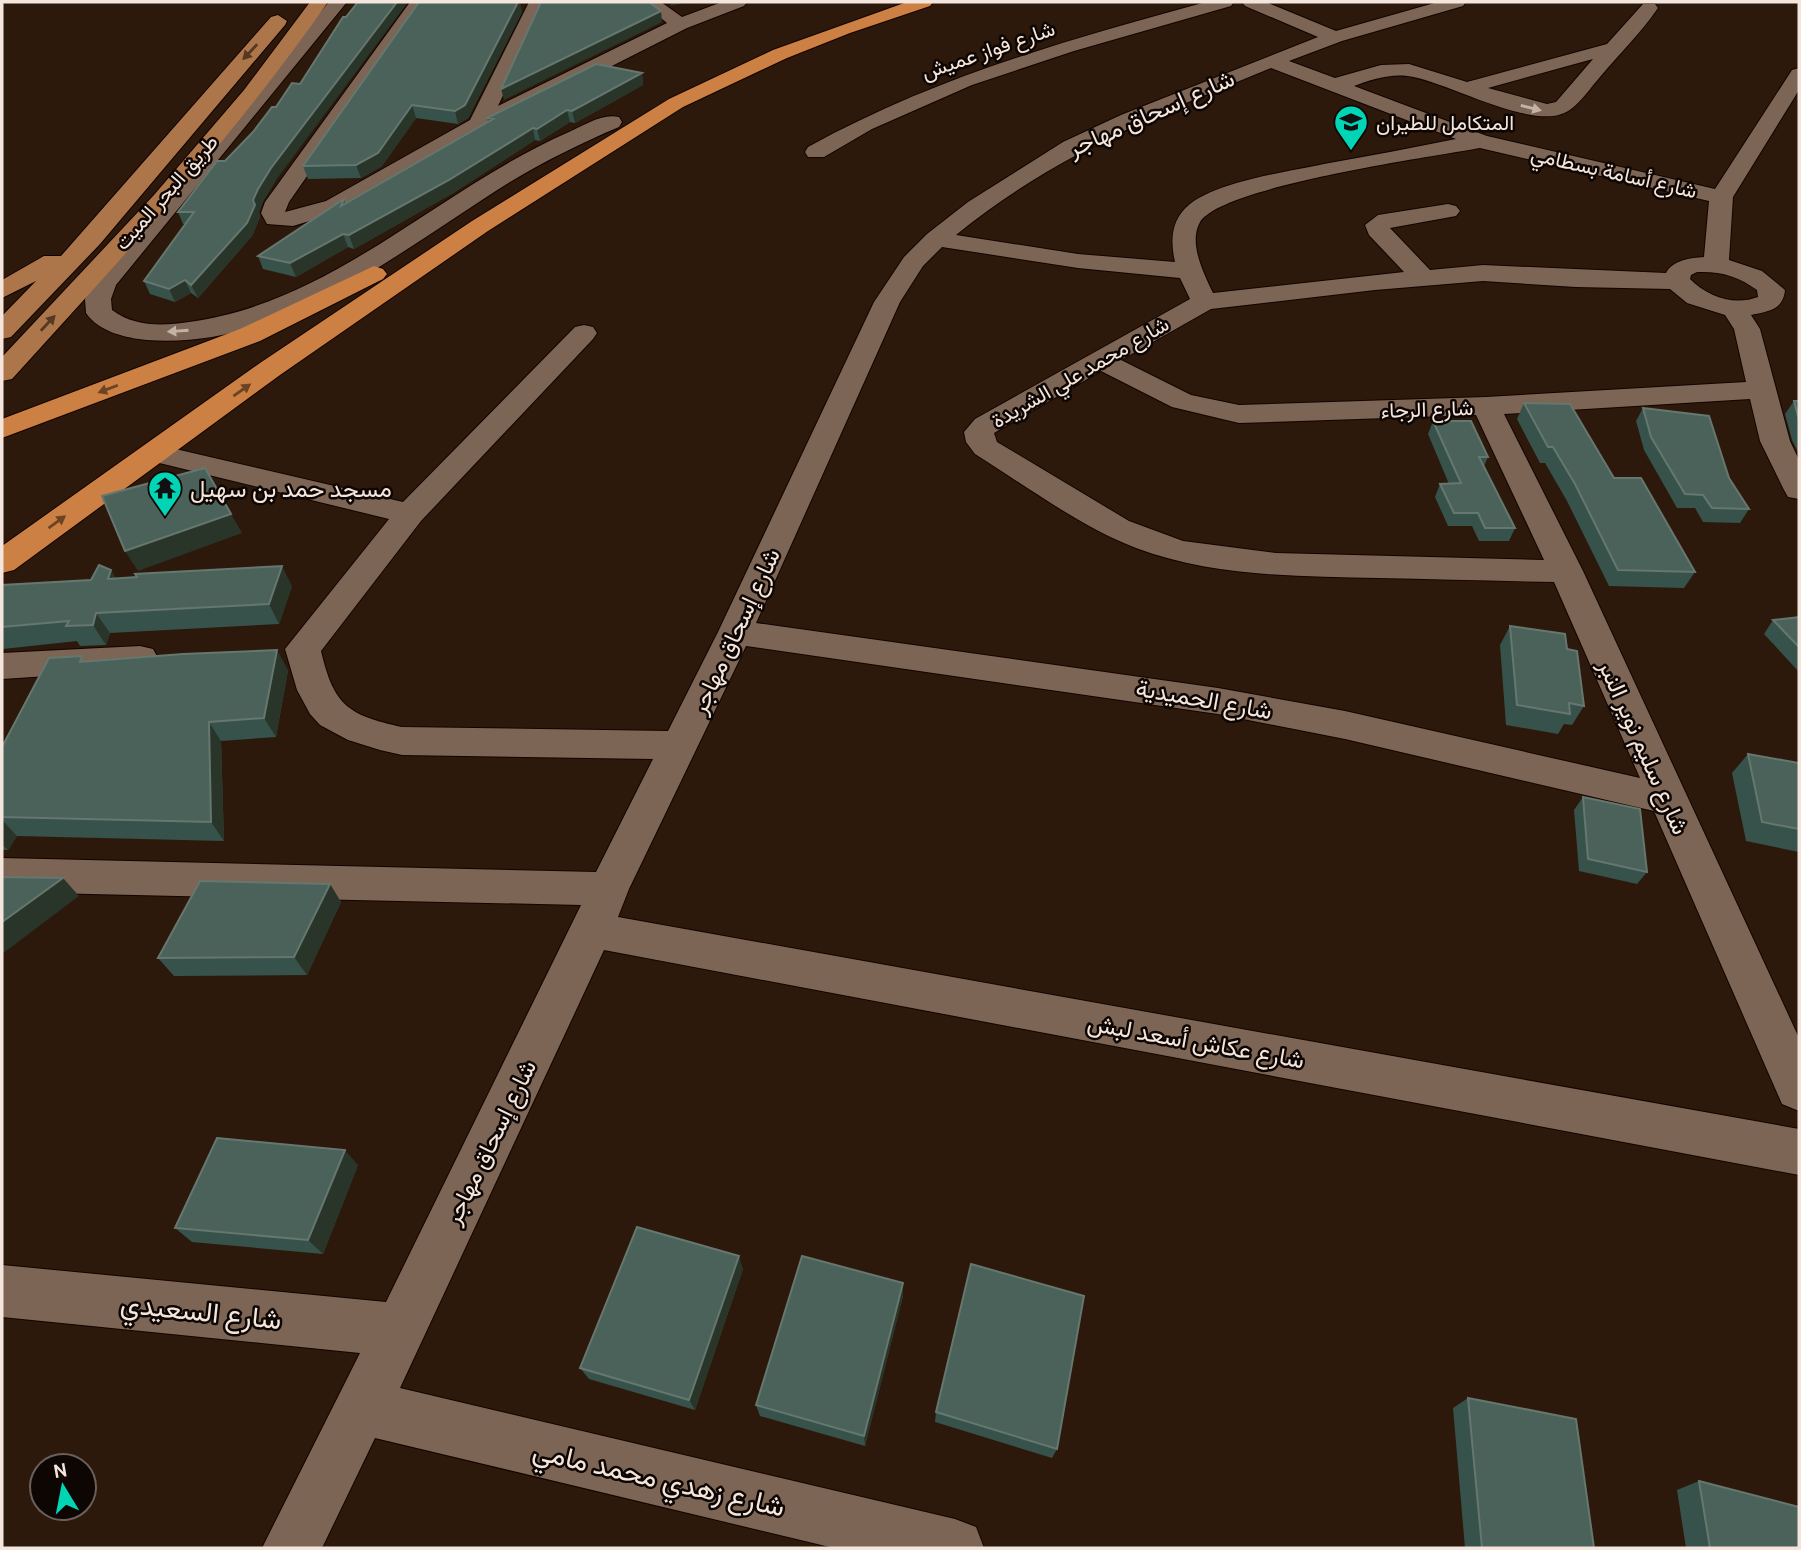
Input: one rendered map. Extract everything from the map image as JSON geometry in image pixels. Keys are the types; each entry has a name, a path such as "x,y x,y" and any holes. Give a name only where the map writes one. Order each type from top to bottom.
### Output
{"highway":[{"path":"765,40 872,2"},
{"path":"2,562 480,226 619,138 676,103 831,28 898,2"},
{"path":"2,429 250,335 303,311 378,272 456,226 577,148 611,122 735,56 924,2"}],"main road":[{"path":"2,331 91,239 232,72 296,2"},
{"name":"طريق البحر الميت","path":"2,373 162,200 251,94 319,2"},
{"path":"2,290 91,239"}],"street":[{"path":"338,2 104,283 97,299 99,313 113,324 131,331 186,331 226,323 279,307 396,248 544,153 611,122"},
{"path":"650,2 680,24"},
{"path":"423,4 277,202 298,208 334,206 479,124 680,24 738,2"},
{"name":"شارع فواز عميش","path":"816,152 862,124 951,84 1045,53 1225,2"},
{"path":"1251,2 1335,37"},
{"name":"شارع إسحاق مهاجر","path":"291,1548 400,1330 735,632 887,302 913,262 936,239 998,192 1071,148 1128,119 1335,37 1457,2"},
{"path":"479,124 537,3 510,4"},
{"path":"1335,85 1381,71 1400,69 1534,109 1559,108 1617,47 1649,8"},
{"path":"1466,88 1617,47"},
{"name":"شارع أسامة بسطامي","path":"1270,61 1480,141 1721,197"},
{"path":"1716,264 1721,197 1799,74"},
{"path":"493,93 530,99"},
{"path":"1204,302 1190,271 1184,247 1186,225 1197,211 1215,199 1240,189 1480,141"},
{"path":"1423,278 1378,230 1377,225 1386,219 1448,211"},
{"path":"936,239 1078,261 1190,271"},
{"path":"1772,290 1771,301 1757,308 1734,309 1697,298 1687,293 1677,281 1679,271 1693,265 1716,264 1740,269 1761,279 1772,290 1799,294"},
{"name":"شارع محمد علي الشريدة","path":"1566,571 1267,564 1181,551 1140,538 986,448 978,436 985,425 1204,302 1483,273 1576,279 1677,281"},
{"path":"1734,309 1747,329 1775,441 1799,490"},
{"path":"584,333 410,514 289,650 309,680 320,704 336,719 365,733 402,741 680,745"},
{"name":"شارع الرجاء","path":"1101,361 1182,401 1238,414 1486,406 1763,390"},
{"name":"شارع سليم نوير النبر","path":"1486,406 1566,571 1799,1089"},
{"path":"154,453 410,514"},
{"name":"شارع الحميدية","path":"735,632 1218,701 1345,725 1667,799"},
{"path":"2,666 166,657"},
{"name":"شارع عكاش أسعد لبش","path":"2,875 600,910 1799,1152"},
{"name":"شارع السعيدي","path":"2,1292 400,1330"},
{"name":"شارع زهدي محمد مامي","path":"362,1407 955,1548"}],"building":[{"path":"358,2 397,2 271,168 253,200 255,205 247,223 191,285 185,280 169,289 144,281 194,212 178,212 217,161 225,161 253,132 272,107 276,107 292,83 300,84 343,17 346,17"},
{"path":"419,2 518,2 465,105 455,111 412,105 378,153 356,165 303,166"},
{"path":"541,2 649,2 661,11 501,89"},
{"path":"596,64 642,73 572,111 567,110 537,129 533,128 449,180 349,235 343,234 290,263 258,256 344,199 341,206 493,119 487,118"},
{"path":"1794,401 1799,401 1799,420"},
{"path":"1524,403 1570,404 1614,478 1641,478 1695,572 1618,570 1575,484 1553,447 1548,447"},
{"path":"1643,408 1709,416 1729,478 1749,509 1712,508 1703,495 1685,494 1651,437"},
{"path":"1433,421 1471,421 1488,457 1479,457 1515,528 1485,528 1478,513 1454,513 1440,484 1461,483"},
{"path":"205,468 231,514 125,551 102,496"},
{"path":"99,565 111,570 108,579 137,577 135,574 282,566 269,604 96,613 93,625 66,626 69,621 2,627 2,585 91,580"},
{"path":"1799,617 1799,647 1773,620"},
{"path":"1510,626 1565,634 1567,649 1577,651 1584,706 1569,703 1570,714 1517,705"},
{"path":"277,650 264,718 209,722 211,822 2,817 2,747 49,658 82,656 80,662"},
{"path":"1748,754 1799,763 1799,829 1762,822"},
{"path":"1583,797 1640,809 1647,872 1588,859"},
{"path":"2,877 63,878 2,922"},
{"path":"200,881 330,884 294,957 158,958"},
{"path":"217,1138 345,1150 308,1240 175,1228"},
{"path":"637,1227 739,1256 689,1400 580,1368"},
{"path":"802,1256 903,1283 864,1436 756,1405"},
{"path":"971,1264 1084,1296 1057,1449 936,1412"},
{"path":"1468,1398 1576,1419 1594,1548 1482,1548"},
{"path":"1699,1481 1799,1507 1799,1548 1710,1548"}],"place":[{"name":"المتكامل للطيران","path":"1351,152"},
{"name":"مسجد حمد بن سهيل","path":"165,518"}]}
